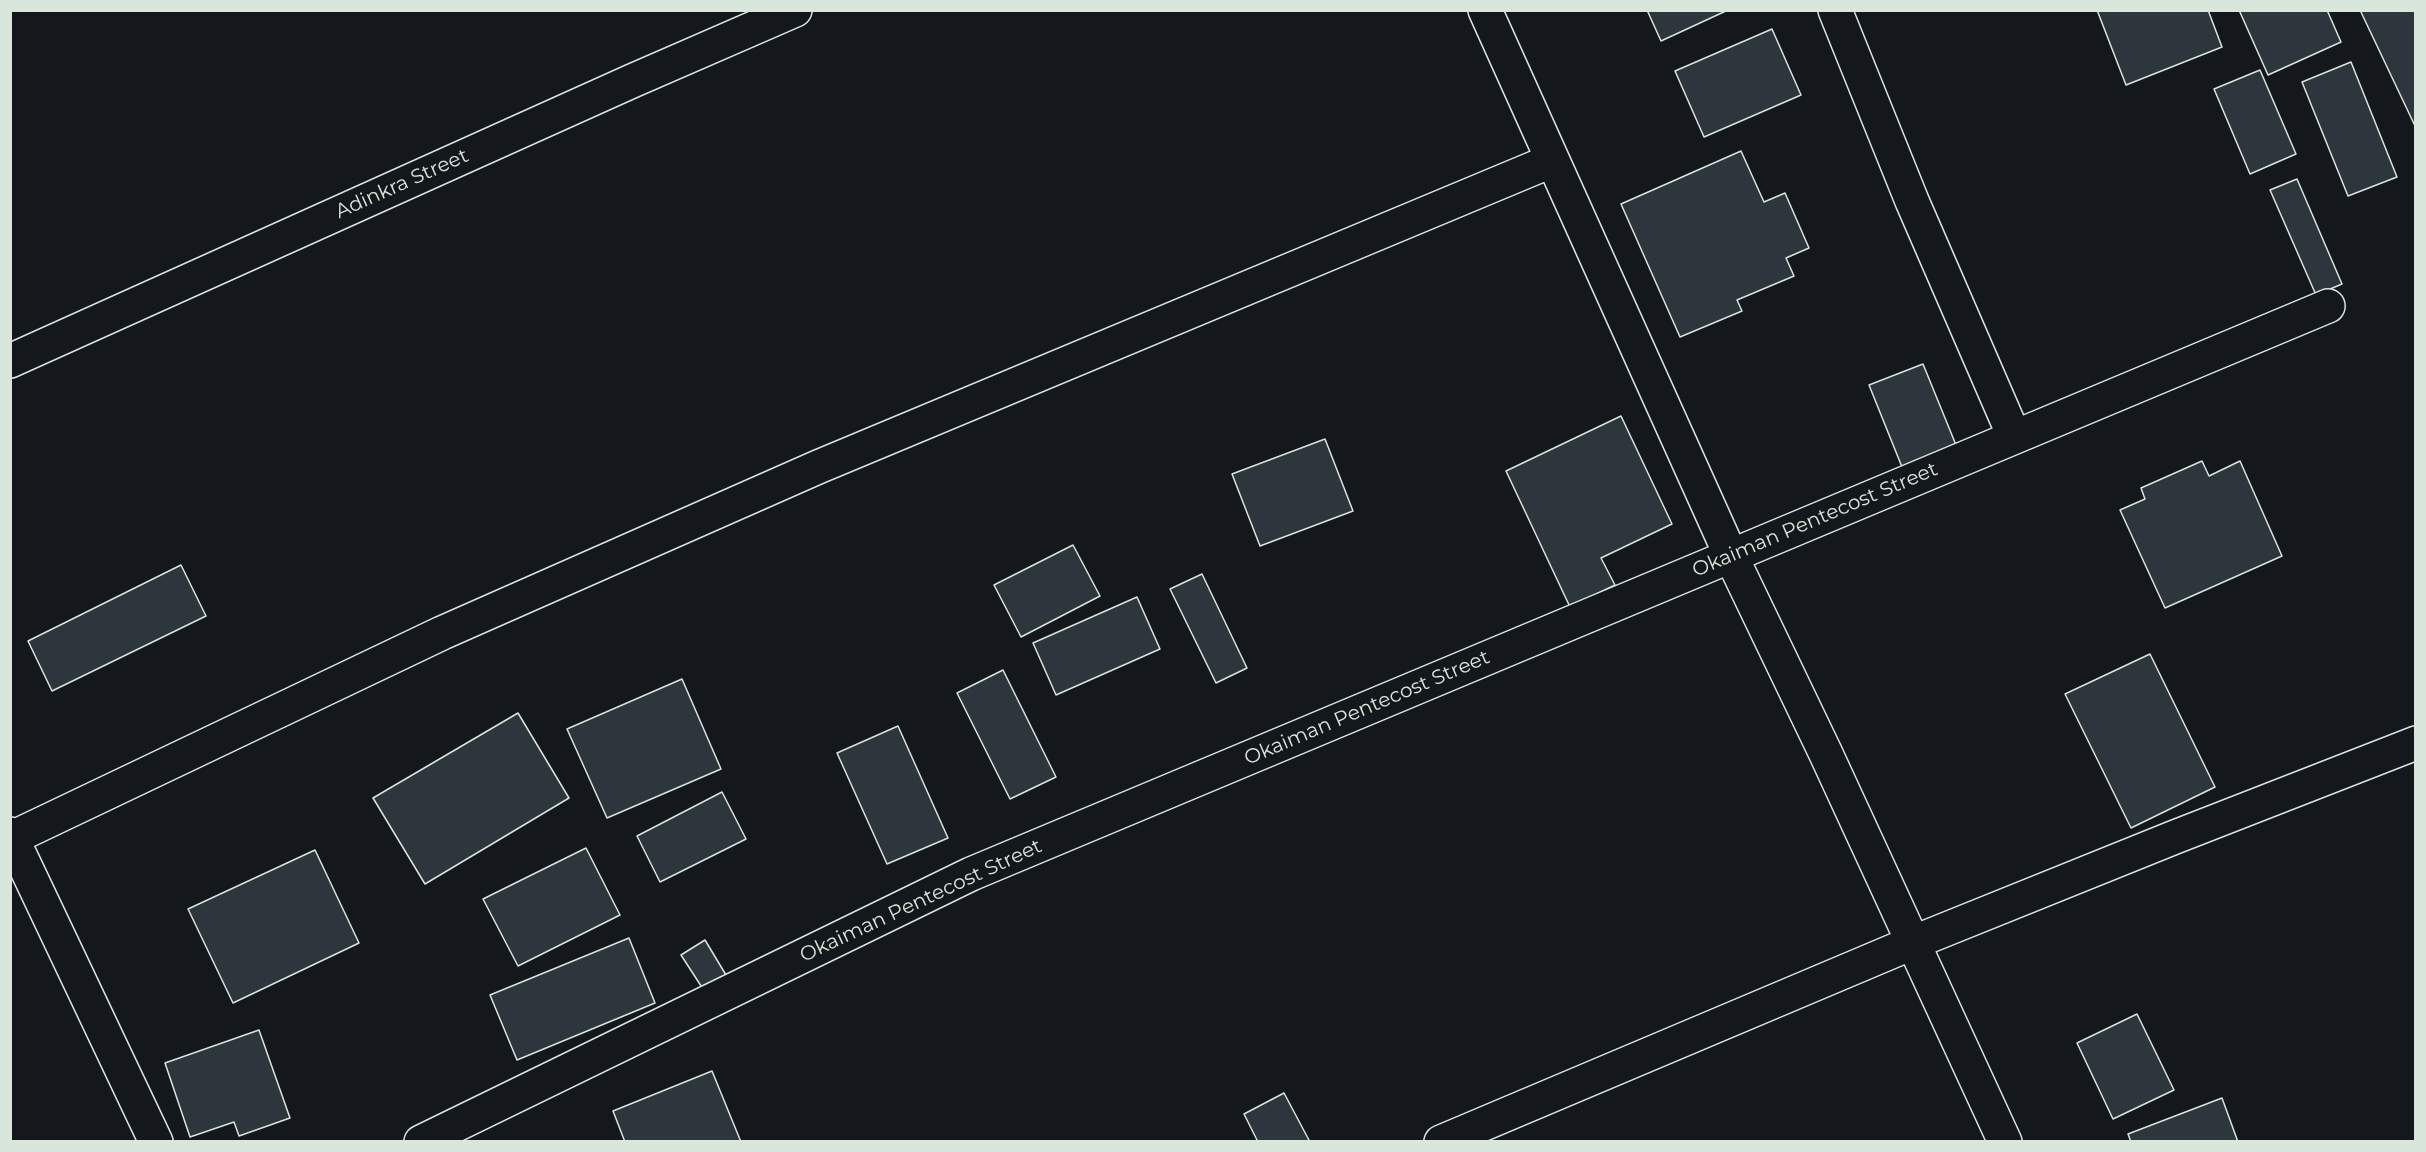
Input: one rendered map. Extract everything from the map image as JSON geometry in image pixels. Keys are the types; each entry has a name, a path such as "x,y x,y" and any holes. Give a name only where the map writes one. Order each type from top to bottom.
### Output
{"street":[{"name":"Adinkra Street","path":"10,361 795,10"},
{"path":"1485,10 1551,161 1731,555 1826,754 2005,1142"},
{"path":"1835,10 1912,201 2014,436"},
{"path":"156,1142 11,837 464,623 819,467 1551,161"},
{"name":"Okaiman Pentecost Street","path":"421,1142 971,874 2014,436 2195,364 2328,306"},
{"path":"1441,1142 1912,943 2186,832 2415,743"}],"building":[{"path":"1647,10 1728,10 1661,41"},
{"path":"2097,10 2208,10 2222,47 2126,85"},
{"path":"2239,10 2327,10 2341,42 2268,75"},
{"path":"2360,10 2416,10 2416,128"},
{"path":"1772,29 1801,95 1704,137 1675,71"},
{"path":"2351,62 2397,177 2348,196 2302,82"},
{"path":"2260,70 2296,154 2250,174 2214,89"},
{"path":"1741,151 1764,202 1785,193 1809,248 1786,258 1794,276 1737,300 1742,311 1680,337 1621,204"},
{"path":"2297,179 2342,284 2316,295 2270,190"},
{"path":"1923,364 1956,445 1902,467 1869,385"},
{"path":"1621,416 1672,524 1601,558 1615,585 1570,607 1506,471"},
{"path":"1325,439 1353,511 1260,546 1232,474"},
{"path":"2202,461 2209,476 2240,461 2282,556 2165,608 2120,510 2145,499 2141,488"},
{"path":"1073,545 1100,596 1021,637 994,585"},
{"path":"181,565 206,616 52,691 28,641"},
{"path":"1202,574 1247,668 1216,683 1170,589"},
{"path":"1137,597 1160,649 1056,695 1033,643"},
{"path":"2150,654 2215,787 2131,828 2065,694"},
{"path":"1003,670 1056,777 1010,799 957,693"},
{"path":"682,679 721,769 607,818 567,729"},
{"path":"518,713 569,798 425,884 373,798"},
{"path":"898,726 948,838 887,864 837,753"},
{"path":"722,792 746,839 660,882 637,836"},
{"path":"586,848 620,915 518,966 483,899"},
{"path":"315,850 359,943 233,1003 188,909"},
{"path":"629,938 655,1003 517,1060 490,995"},
{"path":"705,940 726,975 703,989 681,955"},
{"path":"2137,1014 2174,1090 2113,1119 2077,1043"},
{"path":"259,1030 290,1118 239,1136 234,1122 190,1137 165,1063"},
{"path":"712,1071 741,1142 625,1142 613,1111"},
{"path":"1284,1093 1310,1142 1258,1142 1244,1114"},
{"path":"2222,1098 2238,1142 2131,1142 2128,1134"}]}
